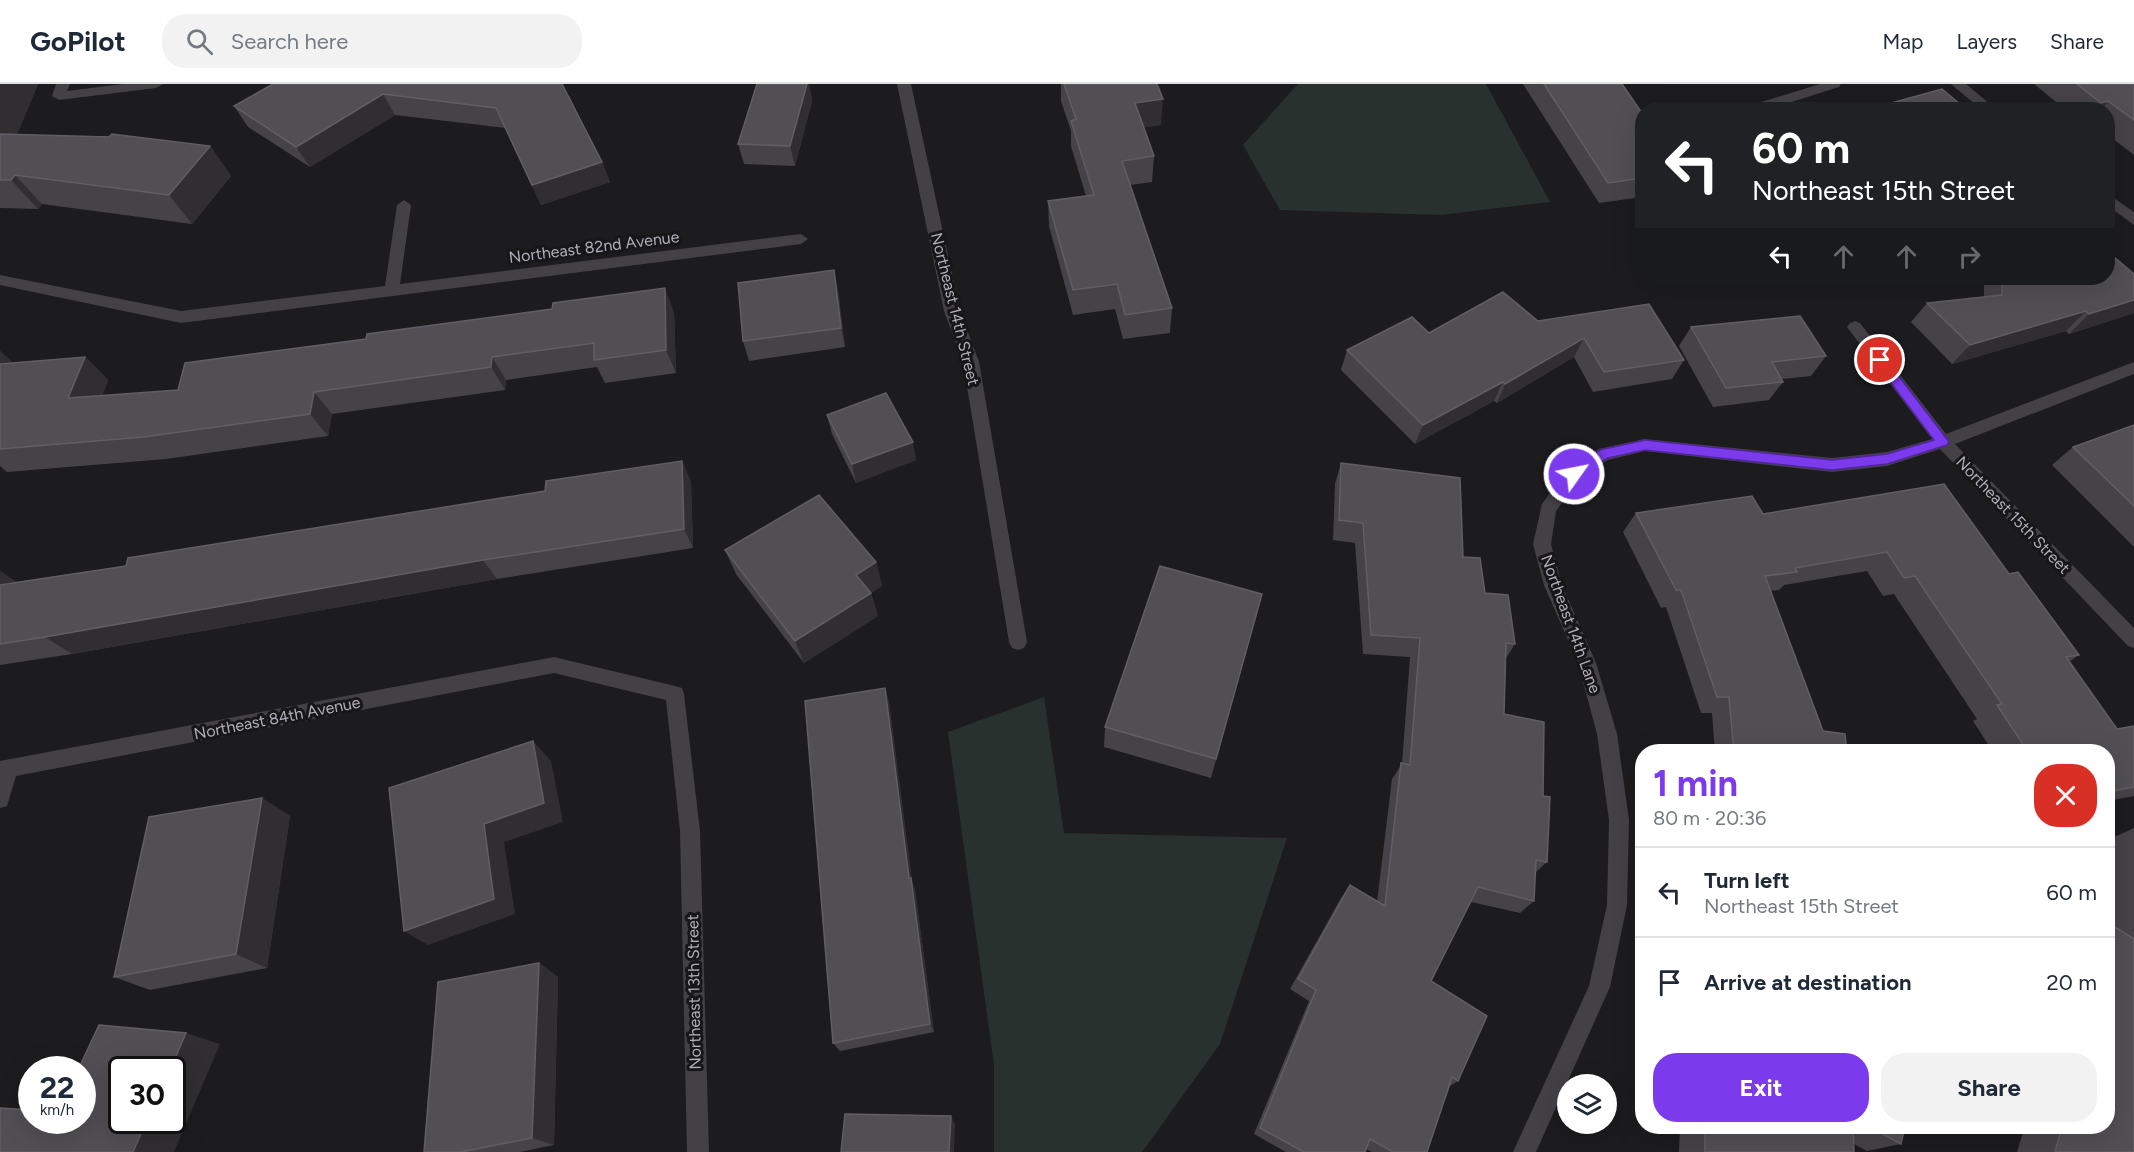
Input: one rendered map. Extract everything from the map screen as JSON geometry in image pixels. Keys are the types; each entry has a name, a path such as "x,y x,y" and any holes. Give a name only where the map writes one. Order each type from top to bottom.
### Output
{"street":[{"path":"63,84 59,96 156,84"},
{"name":"Northeast 14th Street","path":"904,84 952,310 971,362 1018,642"},
{"path":"1776,102 1834,84"},
{"path":"1958,84 1981,102"},
{"path":"392,291 404,205"},
{"path":"2115,205 2134,220"},
{"name":"Northeast 82nd Avenue","path":"0,279 181,317 801,239"},
{"name":"Northeast 15th Street","path":"1854,327 1943,442 2134,640"},
{"path":"1943,442 2134,368"},
{"name":"Northeast 14th Lane","path":"1524,1152 1599,987 1617,905 1619,820 1607,734 1587,663 1553,585 1542,544 1548,509 1574,474 1604,454 1645,445 1832,465 1887,459 1943,442"},
{"name":"Northeast 84th Avenue","path":"4,770 554,665"},
{"name":"Northeast 13th Street","path":"554,665 675,694 690,831 698,1152"},
{"path":"0,799 4,770"}],"shaded area":[{"path":"1298,84 1486,84 1550,202 1440,215 1280,210 1243,145"},
{"path":"1044,697 1064,833 1287,838 1220,1044 1142,1152 994,1152 994,1065 948,732"}],"building":[{"path":"273,84 562,84 602,162 532,185 496,108 383,94 296,147 234,106"},
{"path":"757,84 807,84 790,146 738,144"},
{"path":"1064,84 1157,84 1163,99 1135,103 1154,156 1122,161 1172,308 1125,315 1117,284 1073,290 1048,201 1094,195 1071,121 1076,119"},
{"path":"1544,84 1622,84 1635,103 1635,179 1608,183"},
{"path":"2077,84 2134,84 2134,120 2115,106 2115,102 2100,102"},
{"path":"1942,89 1957,102 1895,102"},
{"path":"0,134 109,137 112,134 210,146 169,195 15,175 11,180 0,180"},
{"path":"2115,258 2134,274 2134,300 2089,314 2086,311 1970,345 1927,303 2002,295 2002,285 2115,285"},
{"path":"834,270 841,328 743,341 738,283"},
{"path":"665,288 666,350 594,360 594,343 492,357 491,367 314,392 310,414 143,437 0,449 0,364 85,357 68,398 178,390 185,363 366,339 367,334 552,309 553,303"},
{"path":"1503,292 1538,321 1649,304 1684,360 1604,372 1584,338 1505,384 1503,382 1423,425 1347,350 1412,317 1429,333"},
{"path":"1800,316 1826,356 1772,362 1783,382 1726,388 1691,327"},
{"path":"886,393 913,442 852,464 827,415"},
{"path":"2134,425 2134,506 2073,447"},
{"path":"682,461 684,529 483,560 0,644 0,585 126,566 128,558 545,491 546,481"},
{"path":"1341,463 1460,478 1463,557 1480,558 1485,593 1508,595 1515,644 1506,643 1504,714 1544,722 1543,796 1550,797 1547,862 1536,860 1534,901 1478,887 1431,981 1487,1016 1458,1081 1452,1077 1427,1152 1393,1152 1370,1139 1365,1152 1304,1152 1260,1128 1316,990 1298,979 1350,885 1385,906 1401,763 1410,765 1420,638 1371,635 1363,523 1339,520"},
{"path":"1944,484 2009,574 2018,572 2079,655 2066,657 2117,729 2134,726 2134,787 2115,791 2115,744 2023,744 1997,705 2002,704 1915,576 1904,578 1887,552 1795,568 1797,572 1765,576 1823,731 1845,734 1846,744 1733,744 1729,697 1717,697 1681,590 1676,590 1636,513 1752,496 1763,514"},
{"path":"819,495 876,562 856,575 871,593 795,641 725,550"},
{"path":"1160,566 1262,594 1216,759 1105,727"},
{"path":"885,688 930,1024 833,1043 805,701"},
{"path":"533,741 544,803 484,824 494,899 404,931 389,788"},
{"path":"262,798 236,954 114,977 149,817"},
{"path":"2115,927 2134,939 2134,1152 2055,1152 2060,1134 2115,1134"},
{"path":"539,963 532,1138 461,1152 424,1152 438,982"},
{"path":"99,1025 186,1033 176,1056 108,1056 108,1134 141,1134 133,1152 0,1152 0,1108 18,1109 18,1134 96,1134 96,1056 85,1056"},
{"path":"845,1114 951,1116 949,1152 841,1152"},
{"path":"1705,1134 1853,1134 1854,1152 1705,1152"},
{"path":"1883,1134 1903,1134 1901,1144"}],"route":[{"path":"1574,474 1604,454 1645,445 1832,465 1887,459 1943,442 1880,360"}]}
